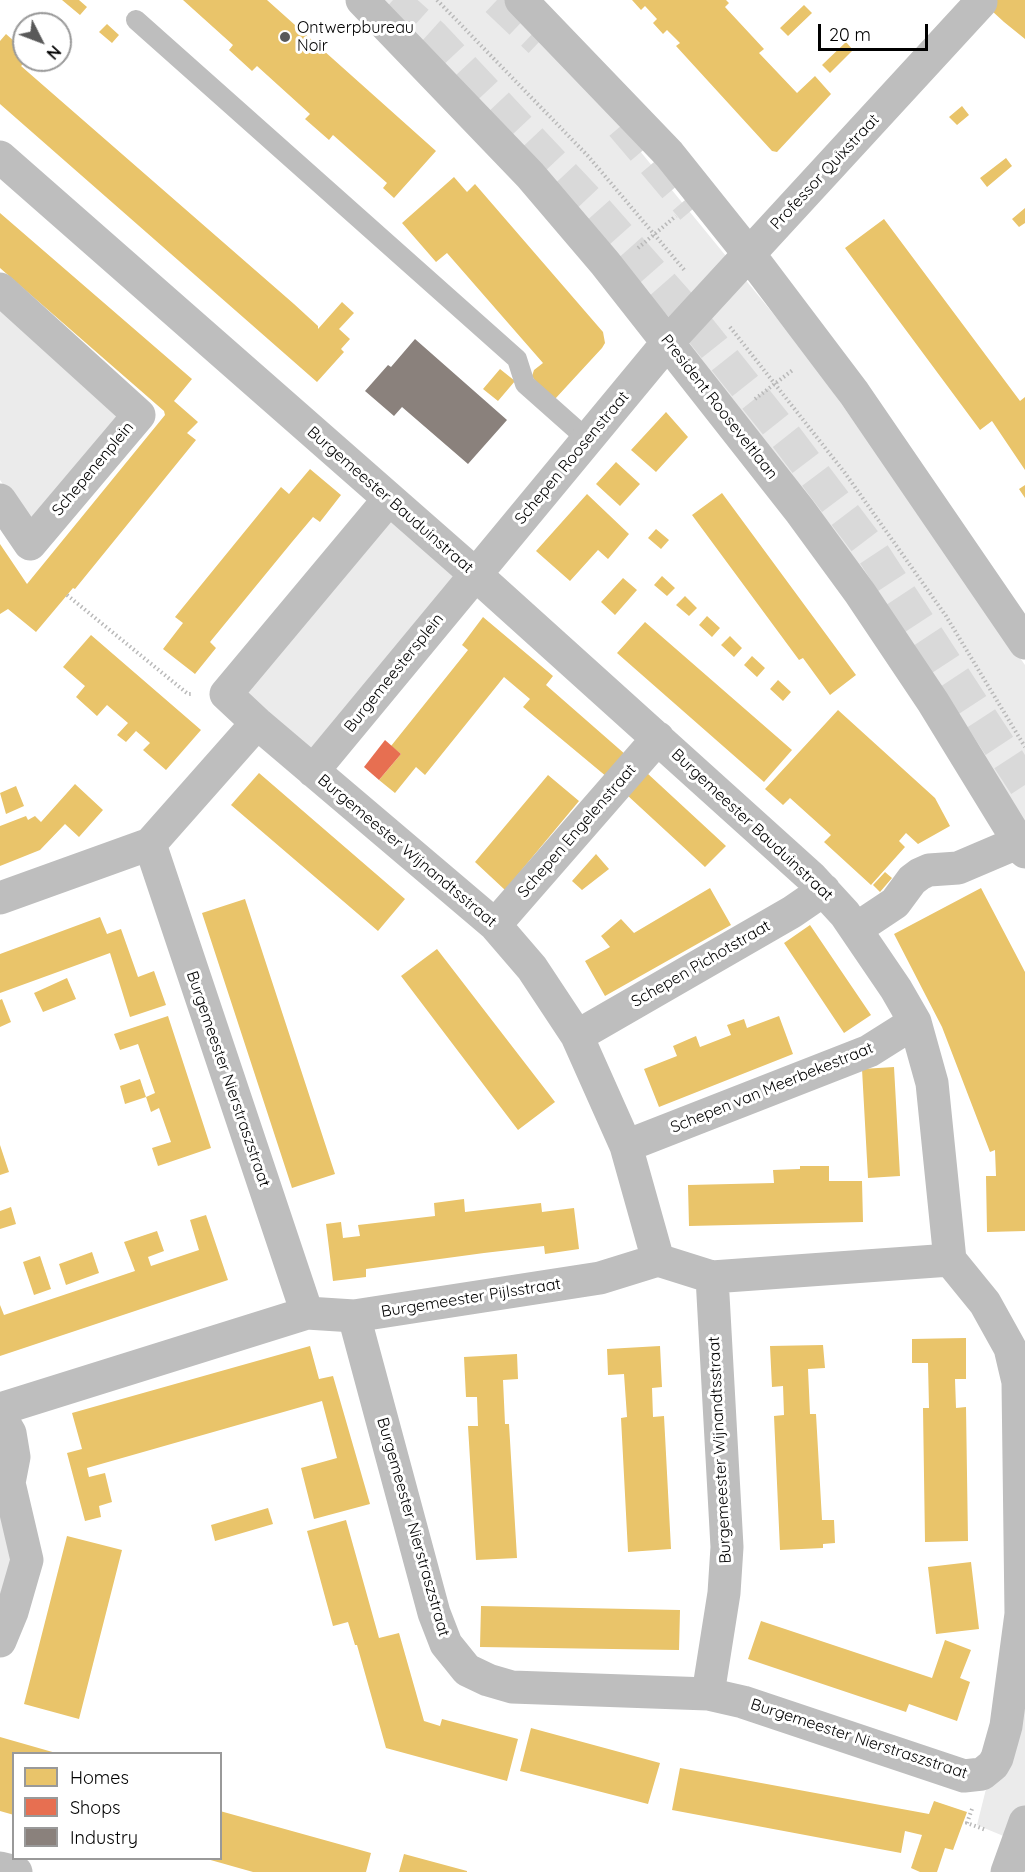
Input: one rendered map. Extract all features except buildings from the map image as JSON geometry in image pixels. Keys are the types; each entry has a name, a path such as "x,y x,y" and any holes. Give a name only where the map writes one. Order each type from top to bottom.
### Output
{"street":[{"name":"President Rooseveltlaan","path":"362,0 530,175 611,271 800,510 860,592 933,702 1022,847"},
{"path":"521,0 669,154 749,254 854,393 1025,643"},
{"name":"Professor Quixstraat","path":"668,342 981,2"},
{"name":"Burgemeester Bauduinstraat","path":"0,157 475,574 824,890 856,929 897,989 915,1022 927,1060 936,1109 950,1260"},
{"name":"Schepenenplein","path":"0,289 139,415 30,544 0,500"},
{"name":"Schepen Roosenstraat","path":"475,574 668,342"},
{"path":"226,694 389,499"},
{"name":"Burgemeestersplein","path":"313,771 475,574"},
{"name":"Burgemeester Wijnandtsstraat","path":"226,694 257,723 495,925 532,968 577,1036 626,1146 658,1260"},
{"path":"0,898 150,844 257,723"},
{"name":"Schepen Engelenstraat","path":"495,925 658,738"},
{"name":"Burgemeester Nierstraszstraat","path":"150,844 307,1313"},
{"path":"856,929 895,903 912,880 920,874 929,870 958,868 1022,847"},
{"name":"Schepen Pichotstraat","path":"577,1036 792,912 824,890"},
{"name":"Schepen van Meerbekestraat","path":"626,1146 869,1051 915,1022"},
{"path":"658,1260 712,1277 950,1260 985,1303 1010,1348 1019,1391 1021,1614 1002,1742 997,1758 982,1774"},
{"name":"Burgemeester Pijlsstraat","path":"0,1409 307,1313 354,1316 600,1278 658,1260"},
{"name":"Burgemeester Wijnandtsstraat","path":"708,1694 724,1593 727,1547 712,1277"},
{"name":"Burgemeester Nierstraszstraat","path":"354,1316 434,1612 446,1644 467,1670 488,1680 512,1686 708,1694 742,1702 964,1776 982,1774"},
{"path":"0,1416 10,1433 14,1457 4,1488 27,1560 12,1612 0,1641"},
{"path":"0,1868 16,1872"}],"lane":[{"path":"136,20 517,359 525,384 587,439"}],"path":[{"path":"437,0 588,156 655,234 775,383 845,474 946,616 1025,747"},
{"path":"611,271 702,195"},
{"path":"729,421 820,347"},
{"path":"67,596 188,694 226,694"},
{"path":"982,1774 967,1823 1016,1846"}],"shaded area":[{"path":"380,0 502,0 608,112 807,355 1025,665 1025,828 952,717"},
{"path":"0,310 124,422 31,526 0,480"},
{"path":"390,508 465,573 310,764 232,694"},
{"path":"0,1435 17,1562 0,1617"},
{"path":"1025,1687 1025,1845 977,1825 987,1785"}],"tunnel":[{"path":"393,0 433,36 589,202 682,307 786,437 869,547 1025,785"},
{"path":"497,0 540,41"},
{"path":"622,125 693,209"}],"place":[{"name":"Ontwerpbureau Noir","path":"285,37"}]}
